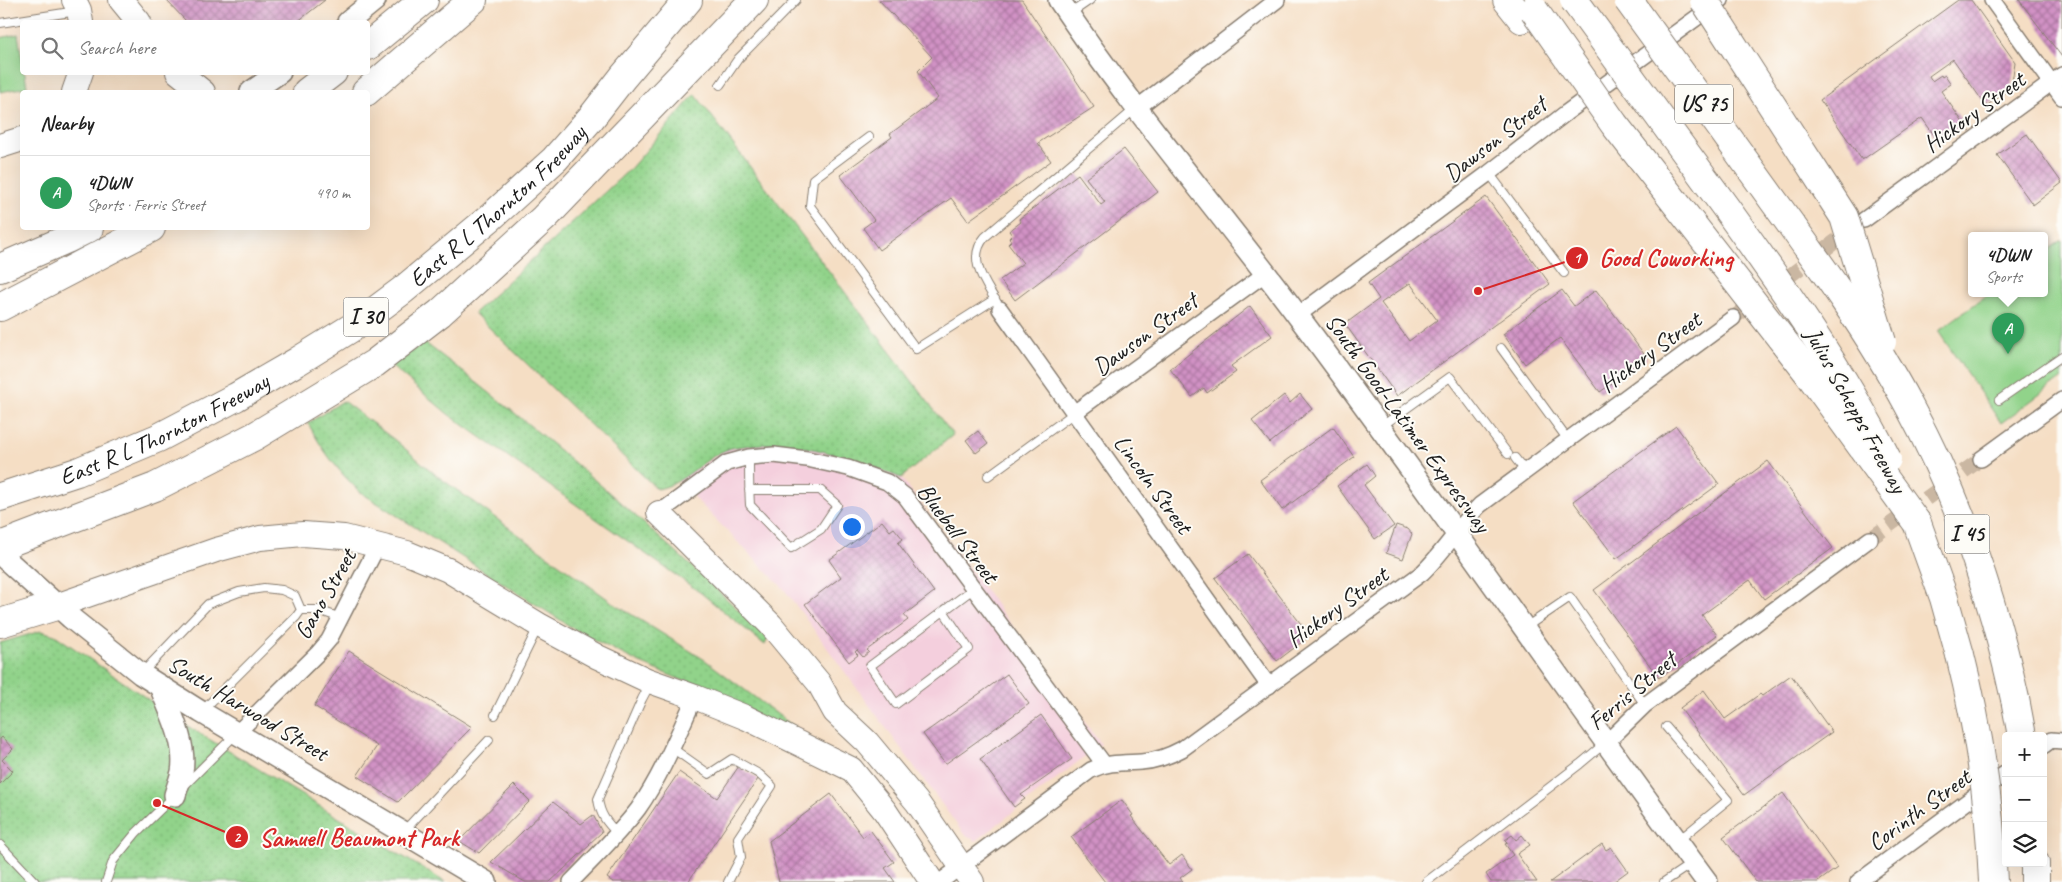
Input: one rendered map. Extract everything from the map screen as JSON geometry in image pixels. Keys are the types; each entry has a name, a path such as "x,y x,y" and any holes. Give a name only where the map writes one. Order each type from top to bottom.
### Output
{"highway":[{"path":"370,44 424,0"},
{"path":"368,90 473,0"},
{"path":"659,34 681,0"},
{"name":"East R L Thornton Freeway","path":"0,497 76,472 158,438 298,362 356,325 403,290 491,218 555,159 688,0"},
{"path":"0,546 155,487 255,436 375,363 440,313 544,218 754,0"},
{"path":"1507,0 1614,124"},
{"path":"1526,0 1614,124 1809,374 1917,523"},
{"name":"Julius Schepps Freeway","path":"1574,0 1752,244 1829,356 1877,439 1917,523 1944,598 1974,712 1987,801 1993,882"},
{"name":"Julius Schepps Freeway","path":"1628,0 1830,279 1894,379 1934,455 1969,539 2003,648 2021,732"},
{"path":"1704,0 1844,217 1894,379"},
{"path":"310,90 329,75"},
{"path":"0,268 85,230"},
{"path":"3,307 147,230"},
{"path":"0,624 56,606"},
{"path":"2035,867 2036,882"}],"main road":[{"path":"121,0 136,20"},
{"path":"350,20 375,0"},
{"name":"South Good-Latimer Expressway","path":"1064,7 1137,108 1266,273 1381,428 1707,882"},
{"path":"75,90 80,75"},
{"path":"182,75 200,90"},
{"path":"254,90 276,75"},
{"path":"0,146 20,140"},
{"path":"660,513 771,625 819,683 835,712 867,742 918,802 966,874"},
{"path":"56,606 216,550 260,538 303,534 344,537 407,553 448,570 539,625 598,657 652,681 746,718 850,769 885,811 932,882"},
{"name":"South Harwood Street","path":"0,554 56,606 110,652 141,674 403,833 464,876 486,882"},
{"path":"160,686 176,729 182,753 182,772 175,795"}],"street":[{"name":"Dawson Street","path":"1298,316 1566,113 1721,0"},
{"path":"1992,0 2057,79 2062,97"},
{"path":"1137,108 1272,1"},
{"name":"Hickory Street","path":"1864,220 2057,79"},
{"name":"Dawson Street","path":"1074,413 1266,273"},
{"name":"Lincoln Street","path":"998,304 1269,686"},
{"name":"Hickory Street","path":"940,882 966,874 1091,770 1104,764 1141,762 1170,756 1182,749 1422,572 1436,560 1469,516 1480,505 1733,318"},
{"path":"1981,459 2062,400"},
{"name":"Bluebell Street","path":"660,513 727,463 749,457 774,455 807,459 848,468 887,482 905,496 1104,764"},
{"name":"Ferris Street","path":"1606,743 1645,705 1870,539"},
{"name":"Gano Street","path":"237,733 329,640 378,545"},
{"path":"571,882 618,834 638,808 672,748 695,697"},
{"path":"2047,743 2051,740 2062,741"},
{"name":"Corinth Street","path":"1858,882 2002,777"}],"lane":[{"path":"720,85 738,59 796,0"},
{"path":"1064,7 1090,0"},
{"path":"0,23 78,11"},
{"path":"869,137 813,179 810,206 916,349 998,304 977,264 976,254 978,245 1137,108"},
{"path":"1489,173 1564,273"},
{"path":"1501,348 1568,440"},
{"path":"1999,400 2062,356"},
{"path":"1381,428 1450,377 1511,456 1525,471"},
{"path":"988,476 1074,413"},
{"path":"749,457 749,490 750,505 791,548 821,530 837,505 820,490 749,490"},
{"path":"141,674 208,604 223,598 239,592 264,588 282,590 295,596 301,610"},
{"path":"944,612 970,649 896,704 870,666 973,589"},
{"path":"1524,628 1570,597 1645,705"},
{"path":"201,712 301,610 318,610 341,618"},
{"path":"496,715 539,625"},
{"path":"618,834 606,822 599,809 598,800 642,699 652,681"},
{"path":"1666,727 1728,800 1677,842"},
{"name":"Gano Street","path":"106,882 113,861 136,833 237,733"},
{"path":"403,833 488,740"},
{"name":"Ferris Street","path":"1426,882 1606,743"},
{"path":"672,748 709,774 732,759 759,774 772,786 738,838 741,857 728,882"},
{"path":"0,845 35,882"},
{"path":"1664,882 1693,863"}],"shaded area":[{"path":"767,443 800,445 856,461 901,478 1101,744 976,841 963,833 784,589 678,481 727,449"}],"green space":[{"path":"18,34 20,75 25,75 27,87 0,92 0,38"},
{"path":"695,94 953,435 901,478 825,452 786,445 765,444 728,449 717,454 685,477 657,489 474,313 631,168"},
{"path":"2062,240 2062,378 2001,423 1938,331 1985,297 2048,297 2048,250"},
{"path":"424,342 557,448 643,523 768,638 765,645 701,593 448,414 391,366"},
{"path":"343,401 396,441 436,475 616,605 705,660 797,729 796,734 694,685 640,663 579,632 360,492 331,460 308,423"},
{"path":"41,631 55,635 184,724 445,882 0,882 0,643"}],"building":[{"path":"166,0 325,0 300,20 185,20"},
{"path":"879,0 1022,0 1094,107 1038,143 1051,161 968,221 951,198 879,250 863,228 874,220 840,175 892,137 890,134 938,98 918,71 932,57"},
{"path":"1958,0 1971,0 2015,62 2011,89 1986,106 1953,59 1929,76 1932,81 1941,75 1942,77 1945,75 1951,84 1941,91 1964,124 1939,142 1922,118 1862,160 1820,100"},
{"path":"2019,0 2062,0 2062,57"},
{"path":"2027,134 2062,183 2033,205 1997,155"},
{"path":"1124,149 1158,192 1015,300 1000,280 1023,263 1008,244 1011,241 1009,238 1012,235 1009,231 1021,222 1019,219 1078,174 1101,205 1105,202 1086,178"},
{"path":"1486,197 1550,284 1397,396 1345,324 1379,299 1368,283","holes":["1410,283 1437,320 1409,341 1381,303"]},
{"path":"1562,290 1574,306 1596,290 1647,358 1600,392 1560,338 1525,364 1503,334"},
{"path":"1250,306 1272,336 1231,366 1236,372 1207,393 1204,388 1192,397 1170,369"},
{"path":"1300,394 1312,409 1270,443 1252,421 1284,395 1290,403"},
{"path":"1676,426 1719,484 1616,559 1573,501"},
{"path":"1333,427 1354,457 1282,510 1260,480"},
{"path":"978,431 988,444 976,453 966,440"},
{"path":"1768,461 1833,548 1764,599 1750,580 1702,615 1717,635 1659,678 1594,590"},
{"path":"1367,464 1375,476 1364,485 1394,526 1375,539 1337,486"},
{"path":"882,521 890,531 894,528 903,539 898,543 934,592 904,615 908,620 867,650 869,652 863,657 857,650 855,652 858,655 849,662 805,604 841,577 829,560"},
{"path":"1396,525 1408,529 1412,534 1403,559 1386,553"},
{"path":"1248,554 1310,636 1277,661 1215,578"},
{"path":"349,651 472,727 398,802 357,776 377,746 314,706"},
{"path":"1007,674 1029,704 945,764 923,734"},
{"path":"1791,675 1832,732 1744,795 1680,708 1704,690 1725,719"},
{"path":"1041,715 1072,759 1021,795 1025,799 1014,807 980,759"},
{"path":"2,737 13,749 2,760 13,771 0,784 0,739"},
{"path":"739,766 758,779 688,882 613,882 607,878 679,772 717,798"},
{"path":"514,785 530,801 479,853 459,841"},
{"path":"1783,793 1837,868 1818,882 1756,882 1723,837"},
{"path":"831,794 863,837 871,831 894,862 885,868 895,882 779,882 769,841"},
{"path":"1122,800 1133,815 1131,816 1169,865 1182,855 1192,869 1180,878 1183,882 1105,882 1071,837"},
{"path":"553,802 581,824 593,815 602,832 550,882 525,882 491,862"},
{"path":"1512,835 1516,840 1522,835 1530,845 1517,854 1537,882 1491,882 1486,874 1513,855 1505,844 1508,843 1505,840"},
{"path":"1602,844 1606,850 1611,847 1628,871 1613,882 1550,882"}],"tunnel":[{"path":"1733,318 1852,229"},
{"path":"1870,539 1981,459"}],"place":[{"name":"Good Coworking","path":"1478,291"},
{"name":"4DWN","path":"2008,354"},
{"name":"Samuell Beaumont Park","path":"157,803"}]}
